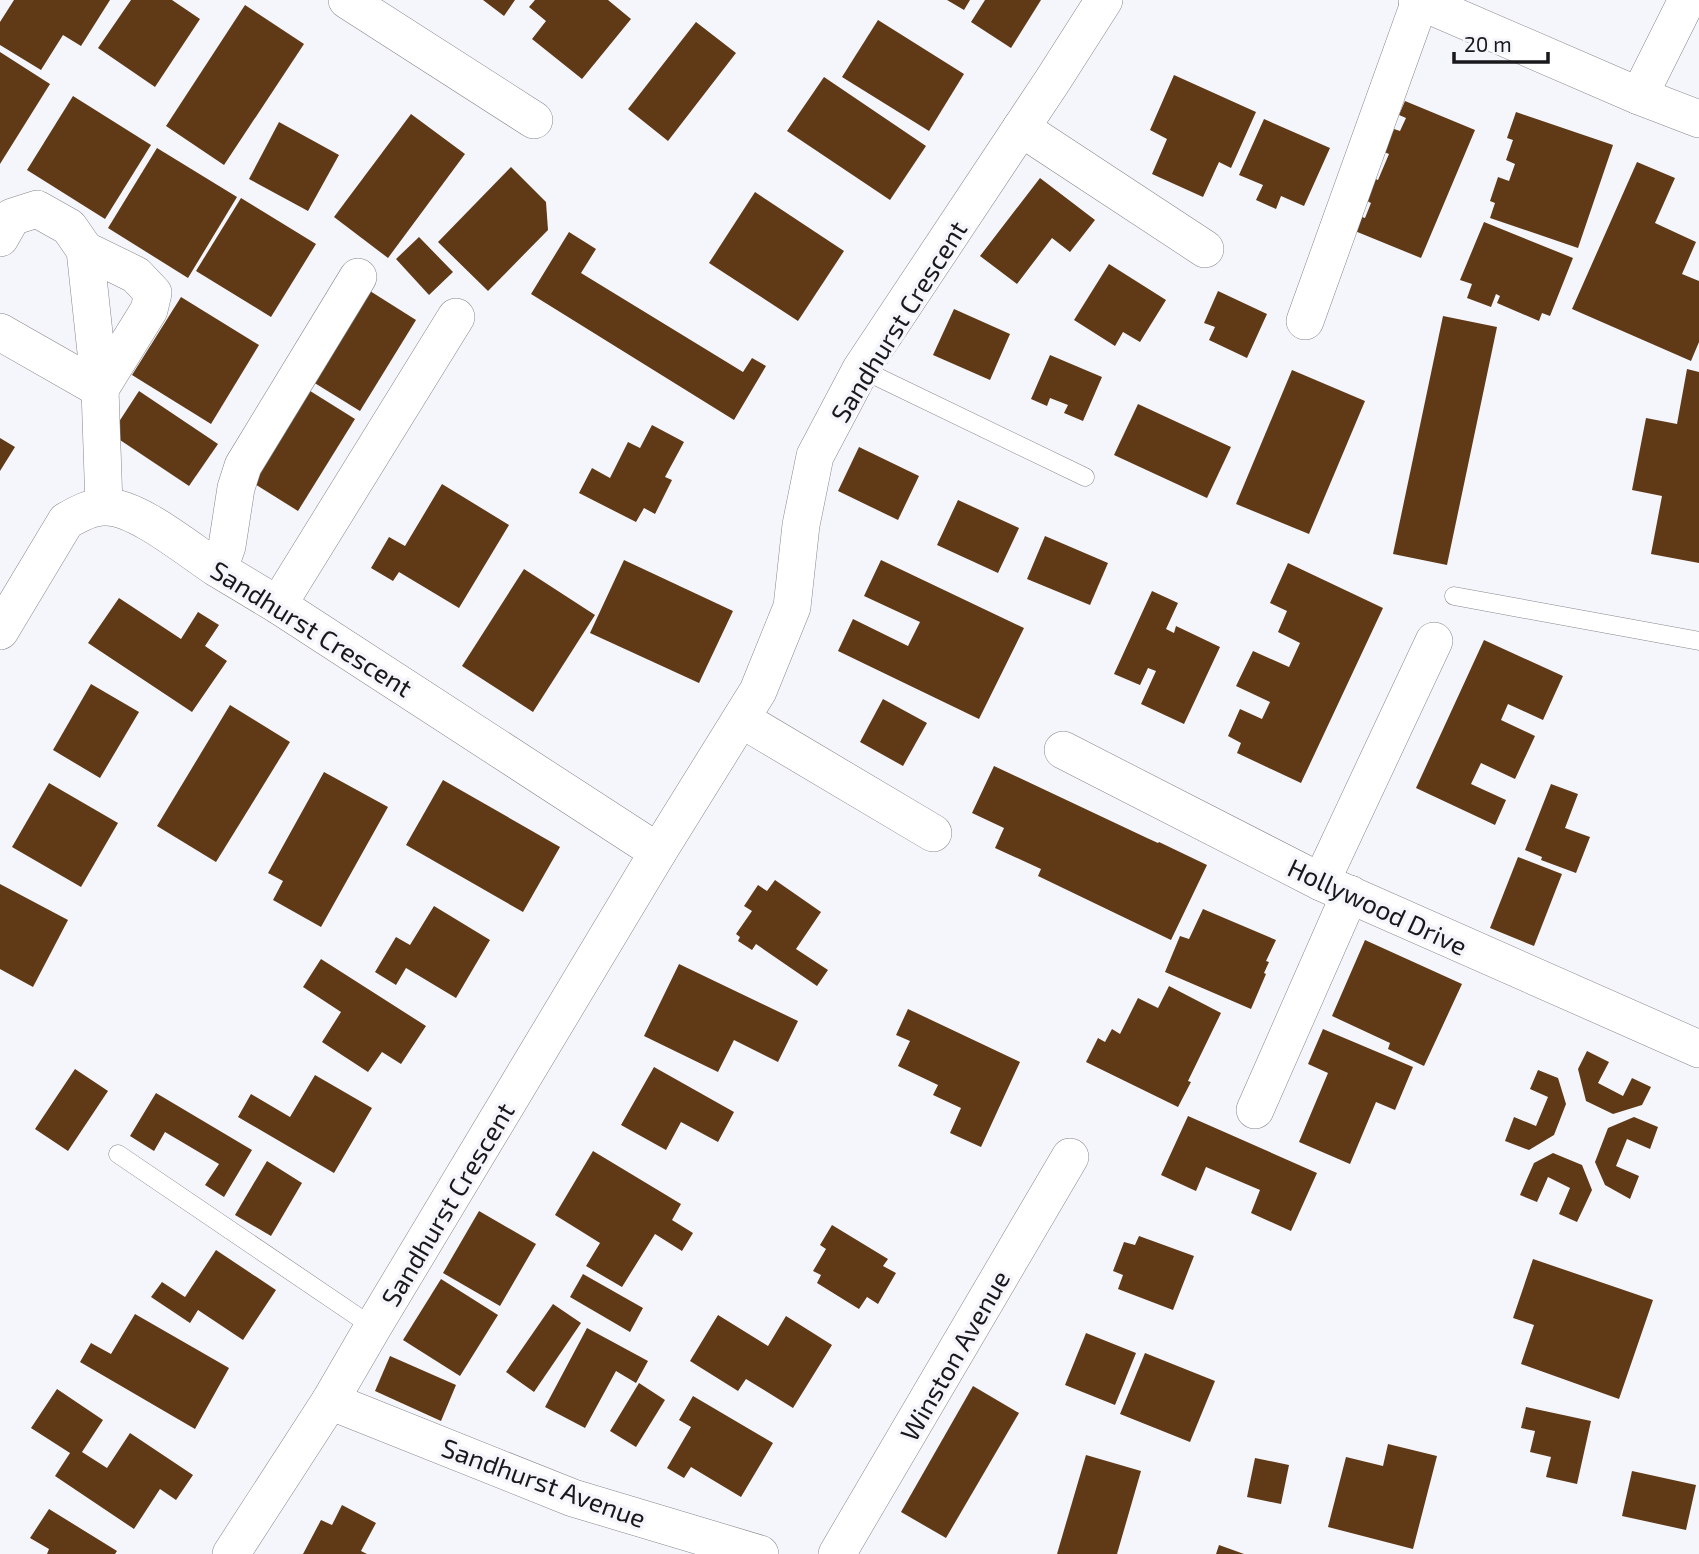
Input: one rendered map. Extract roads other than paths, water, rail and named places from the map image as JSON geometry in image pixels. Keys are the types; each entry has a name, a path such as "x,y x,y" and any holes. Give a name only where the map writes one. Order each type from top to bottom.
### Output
{"street":[{"path":"348,0 534,120"},
{"name":"Sandhurst Crescent","path":"232,1554 330,1401 658,852 758,691 792,607 801,525 815,456 861,369 1104,0"},
{"path":"1639,96 1687,0"},
{"path":"1305,321 1418,1 1699,119"},
{"path":"1021,128 1205,249"},
{"path":"0,238 12,217 37,209 69,227 85,250 100,389 104,506 85,511 66,521 0,631"},
{"path":"85,250 136,275 153,293 149,310 100,389"},
{"path":"219,569 227,545 236,488 243,466 358,277"},
{"path":"278,605 456,317"},
{"path":"0,332 100,389"},
{"name":"Sandhurst Crescent","path":"104,506 138,516 658,852"},
{"path":"1255,1110 1336,888 1434,641"},
{"path":"741,719 933,833"},
{"name":"Hollywood Drive","path":"1063,750 1336,888 1699,1049"},
{"name":"Winston Avenue","path":"838,1554 1070,1157"},
{"name":"Sandhurst Avenue","path":"330,1401 573,1498 760,1554"}],"lane":[{"path":"861,369 1085,477"},
{"path":"1454,596 1699,641"},
{"path":"118,1154 373,1327"}]}
